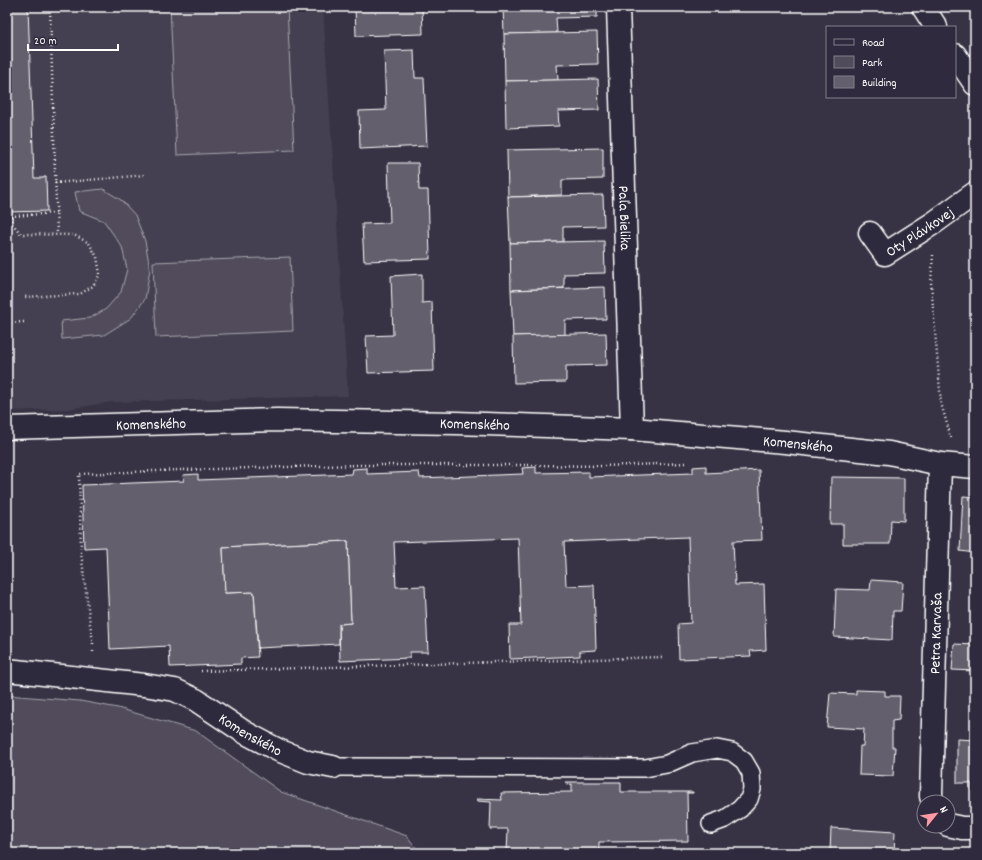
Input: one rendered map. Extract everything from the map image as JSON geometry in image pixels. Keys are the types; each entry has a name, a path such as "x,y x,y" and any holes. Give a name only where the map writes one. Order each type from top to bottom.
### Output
{"street":[{"name":"Paľa Bielika","path":"618,7 632,429"},
{"path":"923,7 935,26"},
{"path":"956,56 975,84"},
{"name":"Oty Plávkovej","path":"870,233 885,254 935,222 975,193"},
{"name":"Komenského","path":"7,428 277,420 456,423 632,429 785,442 888,453 958,465"},
{"name":"Petra Karvaša","path":"931,794 958,465"},
{"name":"Komenského","path":"7,670 144,685 175,690 196,700 244,732 278,750 308,762 333,767"},
{"path":"956,827 975,828"}],"lane":[{"path":"333,767 645,768 667,764 692,753 718,749 732,752 744,761 751,773 752,789 749,799 740,809 725,819 712,824"}],"path":[{"path":"50,7 57,234"},
{"path":"55,183 145,175"},
{"path":"24,297 80,294 93,286 100,274 97,257 89,243 74,235 21,234 11,222 10,214 56,213"},
{"path":"935,222 930,282 941,402 958,465"},
{"path":"7,323 25,322"},
{"path":"93,655 92,636 81,552 79,474 359,465 529,464 602,466 688,462"},
{"path":"200,671 662,657"}],"shaded area":[{"path":"7,7 323,7 348,396 112,402 67,409 7,411"}],"green space":[{"path":"170,7 287,7 294,150 177,155"},
{"path":"103,189 121,200 135,215 145,241 150,269 145,299 131,318 104,335 62,339 61,321 90,318 106,309 121,292 127,269 122,247 104,221 79,211 75,192"},
{"path":"290,257 293,331 156,337 153,262"},
{"path":"7,695 80,701 118,708 196,731 281,792 407,836 420,853 7,853"}],"building":[{"path":"7,7 28,7 34,178 46,177 47,211 7,212"},
{"path":"355,7 422,7 423,34 356,36"},
{"path":"503,7 597,7 597,17 556,18 557,33 504,34"},
{"path":"597,32 598,64 557,65 558,80 505,81 504,34"},
{"path":"414,50 415,78 424,78 427,146 360,149 359,111 386,110 384,51"},
{"path":"598,79 599,110 558,111 559,126 506,128 505,81"},
{"path":"603,148 603,179 562,180 562,195 508,197 507,150"},
{"path":"388,163 418,163 419,190 428,190 430,259 364,261 362,224 390,223"},
{"path":"603,195 604,226 563,227 563,242 510,243 508,197"},
{"path":"604,241 605,273 564,274 564,288 511,290 510,243"},
{"path":"422,274 422,303 432,302 434,371 368,373 366,336 393,335 391,276"},
{"path":"605,287 606,319 565,320 565,335 513,336 511,290"},
{"path":"606,333 607,365 566,366 566,382 514,383 513,336"},
{"path":"706,466 706,473 759,470 762,540 733,541 735,585 764,584 766,650 750,651 751,656 679,659 678,624 691,623 688,537 564,542 566,586 594,585 596,650 580,651 580,656 510,659 509,625 521,625 518,538 394,542 396,587 425,586 428,652 410,652 410,658 340,661 339,624 351,623 348,541 223,547 225,593 254,592 258,657 241,658 241,664 170,667 169,646 110,649 106,547 84,548 82,485 184,481 183,475 198,474 198,480 352,474 353,469 367,468 367,474 419,472 420,478 523,474 522,468 536,467 536,473 589,472 589,477 693,473 693,467"},
{"path":"831,477 904,478 904,521 891,520 890,544 843,544 843,524 830,524"},
{"path":"963,496 975,497 975,553 960,551"},
{"path":"348,541 351,623 339,624 339,644 258,648 254,592 225,593 223,547"},
{"path":"871,580 903,582 901,611 893,611 892,640 834,637 836,589 870,590"},
{"path":"954,644 975,645 975,671 952,670"},
{"path":"856,690 885,691 885,696 900,696 899,720 892,721 892,747 895,747 893,776 859,775 860,746 863,746 864,729 827,727 830,693 856,694"},
{"path":"957,739 975,740 975,791 971,791 971,783 957,783"},
{"path":"566,782 621,782 621,792 693,792 687,793 688,841 599,842 599,853 507,853 508,829 490,829 491,802 477,801 477,799 502,800 501,793 572,792 572,784 567,785"},
{"path":"831,828 895,832 894,853 830,853"}]}
